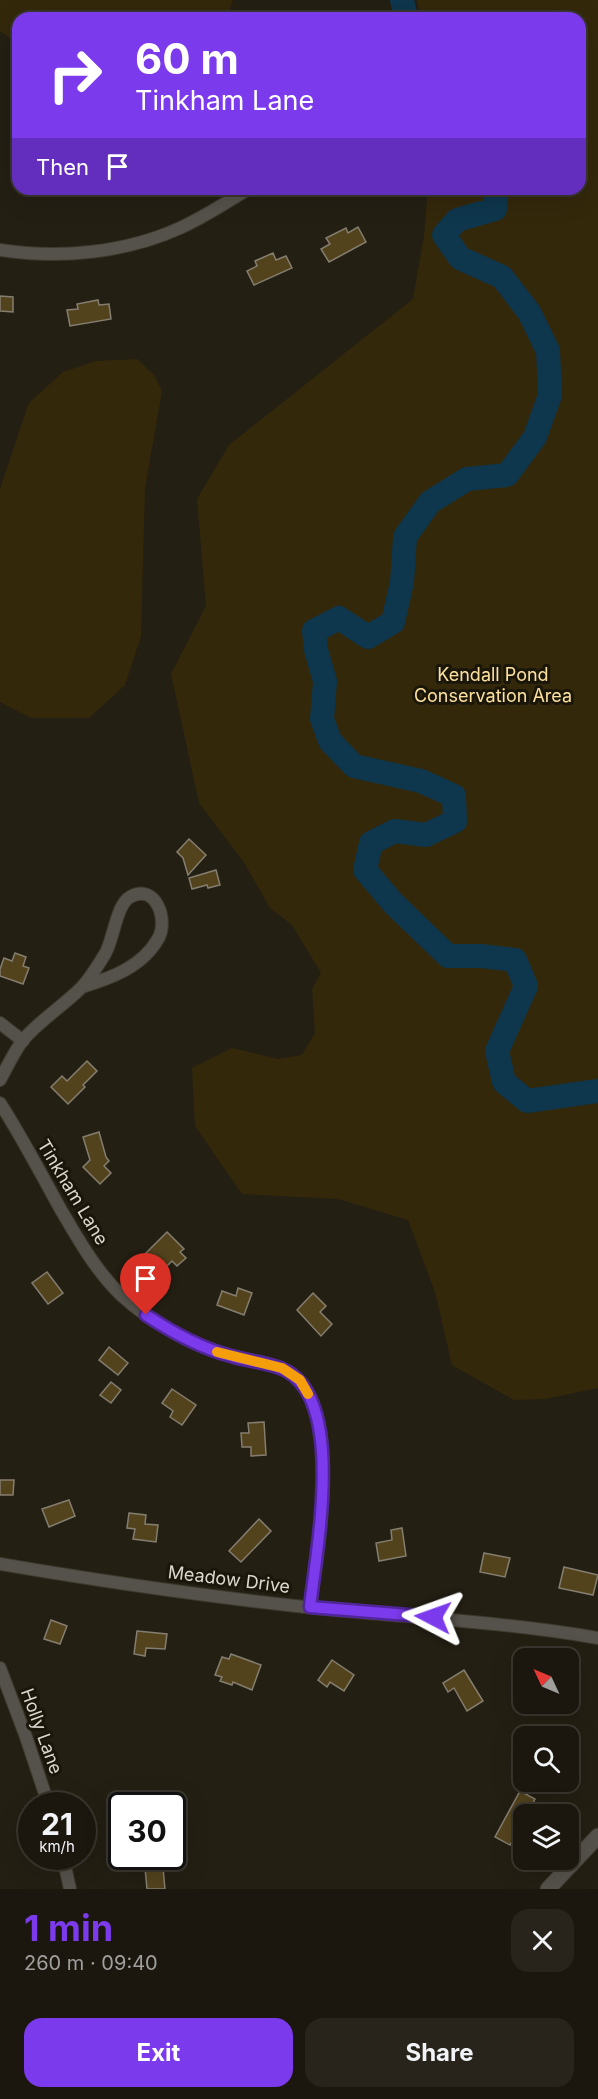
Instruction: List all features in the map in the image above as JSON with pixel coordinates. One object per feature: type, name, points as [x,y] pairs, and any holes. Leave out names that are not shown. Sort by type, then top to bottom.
[{"type":"street","points":[[0,250],[54,255],[119,247],[148,240],[179,228],[208,214],[238,195]]},
{"type":"street","points":[[0,1080],[23,1041],[82,987],[106,953],[123,903],[131,896],[149,895],[162,913],[159,938],[151,949],[122,973],[82,987]]},
{"type":"street","points":[[0,1023],[23,1041]]},
{"type":"street","name":"Tinkham Lane","points":[[0,1103],[82,1246],[110,1284],[146,1315],[172,1332],[201,1346],[231,1356],[282,1368],[300,1380],[318,1415],[323,1446],[323,1478],[310,1607]]},
{"type":"street","name":"Meadow Drive","points":[[0,1564],[122,1584],[310,1607],[444,1618],[598,1638]]},
{"type":"street","name":"Holly Lane","points":[[0,1668],[44,1792]]},
{"type":"street","points":[[548,1889],[598,1836]]},
{"type":"street","points":[[66,1870],[70,1889]]},
{"type":"green space","points":[[0,0],[233,0],[228,12],[12,12],[12,40],[0,31]]},
{"type":"green space","name":"Kendall Pond Conservation Area","points":[[417,0],[598,0],[598,1388],[545,1399],[514,1400],[452,1365],[435,1292],[408,1220],[338,1199],[242,1194],[195,1126],[192,1068],[232,1048],[278,1059],[302,1055],[315,1033],[312,989],[321,973],[292,925],[270,908],[243,861],[199,803],[171,674],[206,606],[197,499],[229,445],[413,299],[424,236],[427,195],[586,195],[586,12],[420,12]]},
{"type":"green space","points":[[137,359],[154,375],[162,391],[145,488],[141,636],[125,685],[89,718],[31,718],[0,702],[0,489],[29,403],[63,372],[96,361]]},
{"type":"building","points":[[358,227],[366,242],[329,262],[321,249],[330,244],[326,238],[346,228],[348,233]]},
{"type":"building","points":[[273,253],[276,260],[286,256],[292,268],[254,285],[247,271],[257,266],[255,261]]},
{"type":"building","points":[[0,296],[13,297],[13,312],[0,311]]},
{"type":"building","points":[[98,300],[99,305],[109,304],[111,319],[70,326],[67,310],[78,309],[77,304]]},
{"type":"building","points":[[189,839],[206,855],[188,875],[183,858],[177,852]]},
{"type":"building","points":[[216,870],[220,885],[208,888],[207,885],[192,889],[189,878]]},
{"type":"building","points":[[15,953],[26,957],[23,966],[29,968],[23,984],[0,976],[4,958],[12,961]]},
{"type":"building","points":[[87,1061],[97,1071],[68,1104],[51,1087],[62,1076],[67,1081]]},
{"type":"building","points":[[99,1132],[109,1161],[104,1166],[111,1173],[100,1184],[83,1167],[90,1160],[83,1137]]},
{"type":"building","points":[[167,1232],[184,1249],[180,1252],[186,1258],[177,1266],[172,1261],[162,1271],[145,1254]]},
{"type":"building","points":[[47,1272],[63,1293],[48,1304],[32,1283]]},
{"type":"building","points":[[238,1288],[252,1293],[244,1315],[217,1305],[222,1291],[236,1296]]},
{"type":"building","points":[[313,1293],[326,1306],[320,1312],[332,1324],[321,1336],[297,1310]]},
{"type":"building","points":[[109,1347],[128,1363],[118,1375],[99,1360]]},
{"type":"building","points":[[111,1382],[121,1390],[111,1403],[100,1395]]},
{"type":"building","points":[[172,1389],[196,1405],[182,1425],[170,1417],[173,1411],[162,1403]]},
{"type":"building","points":[[264,1422],[266,1455],[251,1456],[251,1447],[242,1447],[241,1433],[249,1433],[248,1423]]},
{"type":"building","points":[[0,1480],[14,1480],[13,1495],[0,1495]]},
{"type":"building","points":[[69,1500],[75,1516],[49,1527],[42,1509]]},
{"type":"building","points":[[129,1513],[146,1515],[145,1524],[158,1525],[156,1542],[133,1539],[135,1529],[127,1528]]},
{"type":"building","points":[[259,1519],[271,1531],[241,1562],[229,1551]]},
{"type":"building","points":[[402,1528],[406,1556],[379,1561],[376,1543],[392,1540],[391,1530]]},
{"type":"building","points":[[484,1553],[510,1558],[505,1577],[480,1572]]},
{"type":"building","points":[[564,1567],[598,1575],[593,1595],[559,1588]]},
{"type":"building","points":[[51,1620],[67,1626],[60,1644],[44,1639]]},
{"type":"building","points":[[137,1631],[167,1634],[165,1649],[146,1648],[145,1656],[134,1654]]},
{"type":"building","points":[[231,1654],[261,1665],[252,1690],[233,1682],[232,1685],[220,1681],[222,1677],[215,1675],[222,1657],[229,1659]]},
{"type":"building","points":[[332,1660],[354,1675],[344,1691],[330,1682],[327,1687],[318,1680]]},
{"type":"building","points":[[464,1670],[483,1701],[467,1711],[454,1688],[448,1692],[443,1683]]},
{"type":"building","points":[[519,1792],[535,1799],[532,1804],[513,1804],[513,1840],[510,1845],[495,1837]]},
{"type":"building","points":[[145,1870],[163,1870],[165,1889],[147,1889]]},
{"type":"waterway","points":[[402,0],[405,12]]},
{"type":"waterway","points":[[495,195],[495,209],[457,220],[444,235],[460,258],[502,277],[529,312],[548,351],[550,395],[535,437],[507,475],[467,479],[430,502],[405,537],[402,582],[393,622],[368,637],[339,618],[314,631],[316,650],[325,681],[322,719],[330,741],[354,766],[421,781],[454,796],[455,821],[426,835],[395,831],[371,843],[365,870],[393,903],[448,956],[481,956],[515,960],[526,986],[497,1051],[504,1082],[527,1101],[598,1091]]},
{"type":"slow traffic","points":[[217,1352],[282,1368],[300,1380],[308,1394]]},
{"type":"route","points":[[146,1315],[172,1332],[201,1346],[282,1368],[300,1380],[312,1401],[318,1415],[323,1446],[323,1478],[310,1607],[433,1617]]}]
